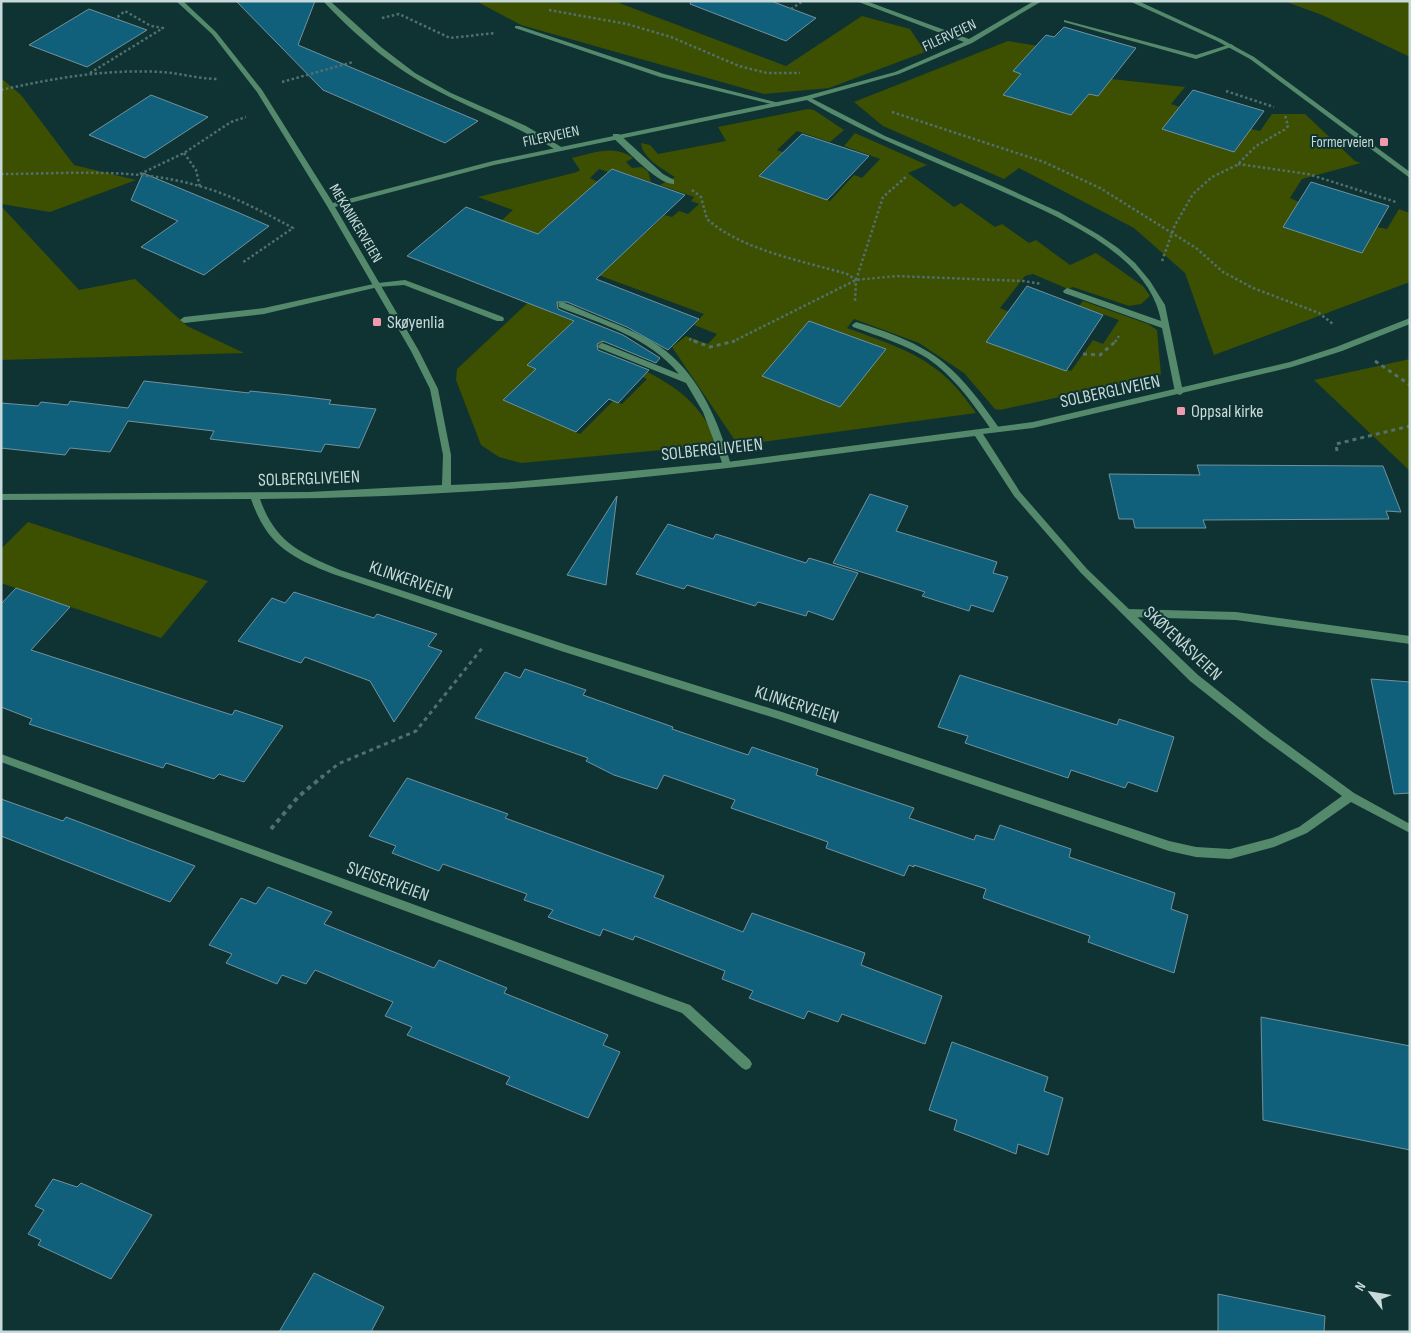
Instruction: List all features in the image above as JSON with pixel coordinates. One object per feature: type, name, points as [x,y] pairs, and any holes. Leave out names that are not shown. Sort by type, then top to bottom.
[{"type":"street","name":"MEKANIKERVEIEN","points":[[179,1],[214,33],[260,90],[378,285],[434,390],[447,455],[446,488]]},
{"type":"street","points":[[326,1],[412,74],[460,100],[532,131],[559,148]]},
{"type":"street","points":[[859,1],[970,42]]},
{"type":"street","name":"FILERVEIEN","points":[[331,206],[559,148],[807,98],[898,73],[970,42],[1038,1]]},
{"type":"street","points":[[1132,1],[1231,46],[1252,58],[1410,176]]},
{"type":"street","points":[[1066,21],[1196,57],[1231,46]]},
{"type":"street","name":"FILERVEIEN","points":[[520,28],[662,76],[779,104]]},
{"type":"street","points":[[807,98],[874,133],[1070,220],[1123,255],[1161,304],[1175,361],[1179,392]]},
{"type":"street","points":[[616,136],[660,176],[671,182]]},
{"type":"street","points":[[184,320],[264,311],[378,285],[410,283],[500,319]]},
{"type":"street","points":[[1067,291],[1166,326]]},
{"type":"street","points":[[562,305],[646,342],[673,363],[688,381],[715,426],[727,465]]},
{"type":"street","name":"SOLBERGLIVEIEN","points":[[1,497],[255,496],[446,488],[514,485],[727,465],[1033,425],[1292,364],[1410,321]]},
{"type":"street","points":[[856,325],[917,348],[940,364],[967,390],[996,430]]},
{"type":"street","points":[[602,346],[688,381]]},
{"type":"street","name":"SKØYENÅSVEIEN","points":[[978,433],[1017,494],[1084,571],[1194,678],[1265,734],[1350,796],[1410,829]]},
{"type":"street","name":"KLINKERVEIEN","points":[[255,496],[263,521],[290,549],[337,571],[564,648],[799,720],[920,764],[1169,846],[1196,852],[1230,854],[1239,852],[1274,842],[1303,830],[1350,796]]},
{"type":"street","points":[[1128,613],[1236,616],[1410,640]]},
{"type":"street","name":"SVEISERVEIEN","points":[[1,758],[686,1009],[746,1064]]},
{"type":"path","points":[[792,9],[803,1]]},
{"type":"path","points":[[546,9],[627,24],[672,37],[739,66],[767,73],[796,72],[821,78],[845,88]]},
{"type":"path","points":[[90,73],[163,28],[151,26],[125,11],[115,19]]},
{"type":"path","points":[[351,24],[399,14],[450,38],[468,38],[520,28]]},
{"type":"path","points":[[292,79],[385,53]]},
{"type":"path","points":[[1,90],[90,73],[143,70],[213,81],[245,73]]},
{"type":"path","points":[[1226,91],[1278,109]]},
{"type":"path","points":[[140,175],[184,153],[231,122],[271,110]]},
{"type":"path","points":[[888,110],[1044,162],[1100,188],[1196,248],[1223,272],[1253,288],[1319,313],[1396,378],[1410,385]]},
{"type":"path","points":[[1151,289],[1178,215],[1192,192],[1213,176],[1238,164],[1256,146],[1283,133],[1288,126],[1288,118],[1283,112]]},
{"type":"path","points":[[184,153],[196,170],[200,186]]},
{"type":"path","points":[[856,325],[856,280],[883,197],[905,178],[930,165],[935,159]]},
{"type":"path","points":[[1238,164],[1308,174],[1396,202]]},
{"type":"path","points":[[1,174],[140,175],[186,182],[249,206],[293,228],[242,263]]},
{"type":"path","points":[[671,182],[697,192],[701,197],[707,218],[712,225],[741,241],[847,274],[856,280]]},
{"type":"path","points":[[659,351],[685,338],[710,347],[728,344],[856,280],[896,276],[1023,280],[1067,291]]},
{"type":"path","points":[[1083,354],[1093,357],[1104,355],[1113,345],[1133,314]]},
{"type":"path","points":[[1337,451],[1336,444],[1410,426]]},
{"type":"path","points":[[252,850],[298,797],[338,764],[416,731],[487,643]]},
{"type":"green space","points":[[476,1],[614,1],[786,66],[862,16],[910,29],[925,52],[829,88],[764,94],[521,25]]},
{"type":"green space","points":[[1284,1],[1410,1],[1410,57],[1322,15]]},
{"type":"green space","points":[[1008,41],[1038,46],[1014,71],[1021,74],[1003,95],[1071,115],[1089,94],[1098,96],[1111,79],[1185,87],[1171,104],[1180,107],[1162,129],[1234,151],[1251,129],[1260,131],[1272,114],[1305,114],[1355,161],[1361,163],[1302,179],[1290,198],[1299,202],[1283,227],[1362,253],[1377,227],[1387,229],[1399,209],[1410,213],[1410,282],[1214,355],[1185,273],[1134,228],[1019,168],[1004,179],[883,126],[854,102]]},
{"type":"green space","points":[[1,78],[21,95],[74,165],[136,180],[50,212],[1,204]]},
{"type":"green space","points":[[808,109],[814,110],[844,130],[830,142],[797,131],[777,150],[785,153],[761,177],[830,201],[854,175],[862,178],[880,159],[844,146],[855,133],[927,165],[908,173],[954,207],[961,203],[995,227],[1002,224],[1029,243],[1036,240],[1070,265],[1096,253],[1143,286],[1150,296],[1141,304],[1129,306],[1073,287],[1068,289],[1033,274],[1025,276],[1000,308],[1009,312],[988,341],[1071,371],[1093,340],[1103,344],[1119,320],[1079,306],[1083,301],[1148,324],[1157,330],[1161,375],[1000,410],[995,409],[964,373],[919,343],[854,319],[847,328],[920,358],[949,380],[976,413],[747,444],[734,439],[672,347],[686,336],[708,344],[717,334],[694,325],[704,314],[593,273],[552,313],[610,336],[591,355],[528,365],[538,370],[505,401],[580,434],[613,401],[622,404],[647,379],[604,360],[609,356],[653,375],[679,392],[701,414],[713,434],[716,445],[521,463],[499,457],[481,445],[456,380],[457,369],[582,252],[501,221],[513,210],[478,197],[577,172],[580,170],[572,158],[596,152],[619,151],[633,158],[626,162],[632,168],[642,167],[648,171],[651,182],[613,169],[608,172],[599,169],[590,178],[598,182],[621,234],[638,240],[665,215],[672,217],[679,211],[688,214],[699,204],[691,201],[694,197],[660,185],[675,177],[649,159],[641,143],[650,145],[658,154],[726,141],[718,127]]},
{"type":"green space","points":[[1,206],[79,290],[135,279],[187,326],[244,353],[1,360]]},
{"type":"green space","points":[[1410,359],[1410,471],[1314,380]]},
{"type":"green space","points":[[28,522],[208,581],[161,638],[1,583],[1,549]]},
{"type":"building","points":[[236,1],[315,1],[298,45],[478,121],[445,143],[323,90]]},
{"type":"building","points":[[691,1],[771,1],[816,18],[786,41],[690,4]]},
{"type":"building","points":[[89,9],[147,30],[87,67],[29,45]]},
{"type":"building","points":[[1064,27],[1136,48],[1098,96],[1089,94],[1071,115],[1003,95],[1021,74],[1013,71],[1046,35],[1054,37]]},
{"type":"building","points":[[1193,90],[1264,111],[1234,152],[1162,129]]},
{"type":"building","points":[[151,95],[208,117],[145,158],[89,135]]},
{"type":"building","points":[[802,134],[869,156],[827,200],[759,176]]},
{"type":"building","points":[[612,169],[685,195],[596,279],[699,319],[668,350],[627,327],[567,302],[557,302],[558,309],[623,335],[660,358],[656,363],[603,341],[597,344],[598,350],[649,370],[618,403],[609,399],[576,432],[503,400],[536,369],[527,365],[574,321],[407,256],[466,207],[538,234]]},
{"type":"building","points":[[143,173],[269,226],[204,275],[141,247],[178,221],[131,200]]},
{"type":"building","points":[[1311,182],[1389,206],[1362,253],[1283,227]]},
{"type":"building","points":[[1027,286],[1103,315],[1066,371],[986,342]]},
{"type":"building","points":[[809,321],[886,349],[840,407],[762,376]]},
{"type":"building","points":[[144,381],[331,400],[329,404],[376,409],[359,448],[325,444],[321,452],[210,439],[214,431],[128,421],[110,452],[70,448],[65,455],[1,448],[1,403],[38,406],[41,402],[68,405],[70,401],[128,408]]},
{"type":"building","points":[[1197,465],[1383,466],[1401,512],[1386,511],[1389,519],[1203,520],[1206,528],[1135,528],[1133,519],[1119,519],[1109,474],[1200,475]]},
{"type":"building","points":[[870,494],[908,506],[896,531],[997,562],[993,573],[1008,577],[993,612],[971,605],[969,611],[922,596],[925,592],[833,563]]},
{"type":"building","points":[[617,496],[606,585],[567,575]]},
{"type":"building","points":[[668,524],[713,539],[716,534],[806,563],[809,558],[858,573],[833,620],[808,611],[806,616],[758,602],[755,606],[687,585],[684,589],[636,574]]},
{"type":"building","points":[[16,588],[70,607],[31,650],[232,715],[235,710],[283,726],[244,782],[219,774],[214,779],[166,763],[163,768],[29,724],[32,719],[1,707],[1,604]]},
{"type":"building","points":[[294,592],[374,618],[377,614],[437,634],[428,646],[442,651],[394,722],[370,681],[305,657],[301,663],[238,641],[272,598],[285,603]]},
{"type":"building","points":[[525,669],[586,690],[583,695],[673,727],[672,729],[748,755],[752,747],[818,769],[816,775],[914,808],[909,818],[974,840],[976,835],[994,840],[1000,825],[1071,849],[1069,857],[1175,893],[1171,909],[1188,915],[1174,973],[1088,942],[1090,936],[983,898],[986,889],[914,865],[914,867],[909,865],[904,876],[826,848],[828,842],[731,808],[735,800],[664,775],[657,789],[614,775],[586,761],[588,758],[475,718],[505,672],[520,678]]},
{"type":"building","points":[[960,675],[1117,725],[1119,719],[1174,737],[1157,792],[1128,782],[1125,788],[1071,770],[1068,778],[965,743],[968,736],[938,727]]},
{"type":"building","points":[[1371,679],[1410,682],[1410,793],[1394,794]]},
{"type":"building","points":[[407,778],[508,814],[505,818],[664,876],[654,897],[743,932],[752,913],[865,953],[861,965],[942,996],[925,1044],[842,1014],[838,1022],[808,1011],[804,1019],[749,998],[753,991],[722,979],[725,971],[635,936],[633,940],[603,929],[600,936],[548,917],[553,910],[524,900],[527,894],[443,864],[439,871],[392,853],[396,846],[369,836]]},
{"type":"building","points":[[1,799],[63,821],[66,817],[195,866],[170,902],[1,836]]},
{"type":"building","points":[[268,887],[332,912],[324,924],[434,968],[439,960],[507,988],[504,993],[608,1035],[603,1045],[620,1052],[588,1118],[506,1084],[510,1077],[407,1035],[412,1027],[385,1016],[393,1002],[315,970],[306,984],[282,975],[277,984],[226,963],[232,954],[209,945],[241,898],[256,904]]},
{"type":"building","points":[[1261,1017],[1410,1046],[1410,1150],[1263,1120]]},
{"type":"building","points":[[952,1042],[1048,1077],[1044,1091],[1063,1098],[1048,1155],[1018,1144],[1016,1154],[954,1130],[957,1120],[929,1110]]},
{"type":"building","points":[[53,1179],[77,1187],[81,1183],[152,1215],[111,1279],[38,1245],[41,1240],[28,1234],[44,1210],[35,1206]]},
{"type":"building","points":[[314,1273],[384,1307],[371,1332],[279,1332]]},
{"type":"building","points":[[1218,1294],[1325,1316],[1324,1332],[1218,1332]]},
{"type":"place","name":"Formerveien","points":[[1384,142]]},
{"type":"place","name":"Skøyenlia","points":[[377,322]]},
{"type":"place","name":"Oppsal kirke","points":[[1181,411]]}]
